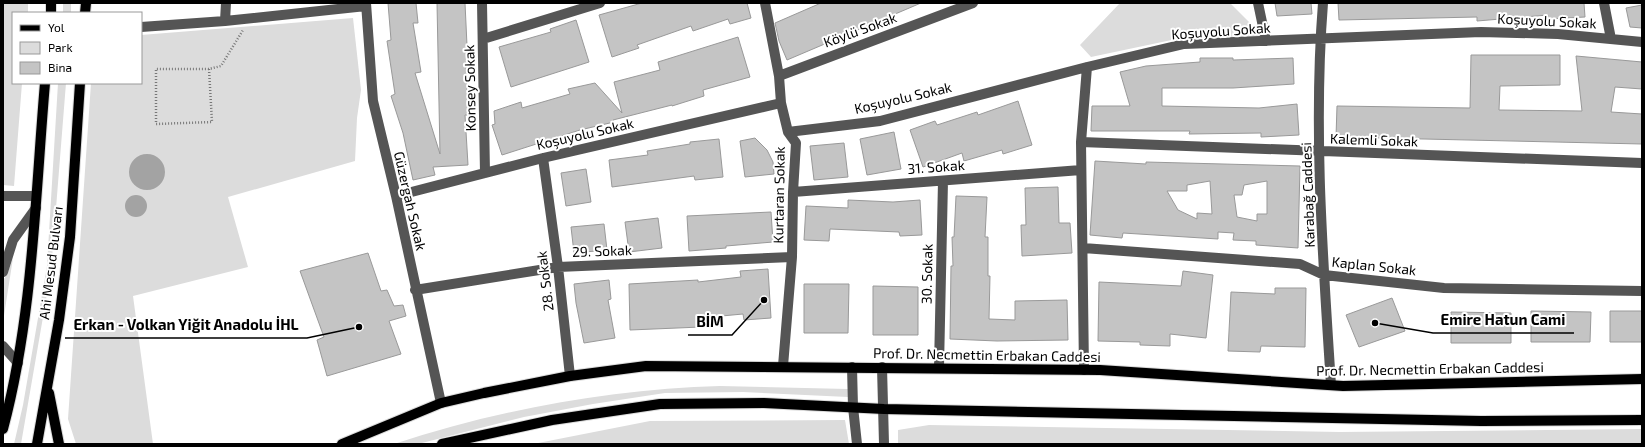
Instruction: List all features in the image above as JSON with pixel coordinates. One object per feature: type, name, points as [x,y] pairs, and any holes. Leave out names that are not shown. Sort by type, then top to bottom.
[{"type":"main road","name":"Ahi Mesud Bulvarı","points":[[3,429],[18,363],[31,273],[45,84]]},
{"type":"main road","name":"Ahi Mesud Bulvarı","points":[[37,444],[60,312],[70,237],[80,84]]},
{"type":"main road","name":"Prof. Dr. Necmettin Erbakan Caddesi","points":[[342,444],[441,403],[570,376],[646,366],[939,367],[1084,370],[1331,385],[1642,379]]},
{"type":"main road","points":[[48,384],[59,444]]},
{"type":"main road","points":[[442,444],[552,420],[660,404],[764,403],[884,409],[1481,421],[1642,420]]},
{"type":"street","points":[[225,21],[226,3]]},
{"type":"street","name":"Konsey Sokak","points":[[482,3],[485,173]]},
{"type":"street","points":[[483,39],[600,3]]},
{"type":"street","name":"Kurtaran Sokak","points":[[766,3],[779,76],[781,104],[788,132],[796,143],[793,192],[792,257],[783,366]]},
{"type":"street","name":"Köylü Sokak","points":[[779,76],[973,3]]},
{"type":"street","points":[[1258,3],[1266,41]]},
{"type":"street","name":"Karabağ Caddesi","points":[[1323,3],[1320,39],[1320,152],[1324,275],[1331,385]]},
{"type":"street","points":[[1604,3],[1611,39]]},
{"type":"street","points":[[142,27],[250,19],[366,4]]},
{"type":"street","name":"Güzergah Sokak","points":[[366,4],[372,102],[396,196],[415,290],[441,403]]},
{"type":"street","name":"Koşuyolu Sokak","points":[[788,132],[880,120],[1087,67],[1184,44],[1481,32],[1558,34],[1642,42]]},
{"type":"street","points":[[1084,370],[1081,142],[1087,67]]},
{"type":"street","name":"Koşuyolu Sokak","points":[[396,196],[543,158],[781,104]]},
{"type":"street","name":"Kalemli Sokak","points":[[1081,142],[1642,163]]},
{"type":"street","name":"28. Sokak","points":[[543,158],[558,267],[570,376]]},
{"type":"street","name":"31. Sokak","points":[[793,192],[1081,170]]},
{"type":"street","name":"30. Sokak","points":[[939,367],[943,181]]},
{"type":"street","points":[[3,196],[36,196]]},
{"type":"street","points":[[3,272],[13,240],[36,208]]},
{"type":"street","name":"Kaplan Sokak","points":[[1082,248],[1300,264],[1324,275],[1444,288],[1642,292]]},
{"type":"street","name":"29. Sokak","points":[[415,290],[558,267],[792,257]]},
{"type":"street","points":[[3,346],[18,363]]},
{"type":"street","points":[[852,367],[853,407],[857,444]]},
{"type":"street","points":[[882,367],[884,444]]},
{"type":"path","points":[[209,69],[212,122],[156,124],[156,69],[209,69],[221,66],[233,49],[250,19]]},
{"type":"green space","points":[[3,3],[28,3],[28,12],[12,12],[12,84],[22,84],[14,186],[3,185]]},
{"type":"green space","points":[[63,3],[71,3],[71,12],[63,12]]},
{"type":"green space","points":[[1120,3],[1230,3],[1263,36],[1181,38],[1091,57],[1080,45]]},
{"type":"green space","points":[[353,18],[361,90],[357,118],[355,161],[228,197],[248,267],[133,296],[153,444],[76,444],[68,419],[91,84],[142,84],[142,35]]},
{"type":"green space","points":[[58,84],[66,84],[51,271],[21,444],[14,444],[23,405],[47,266]]},
{"type":"green space","points":[[13,258],[3,322],[3,280],[7,275]]},
{"type":"green space","points":[[720,386],[848,389],[848,397],[743,392],[665,393],[593,404],[524,417],[418,444],[394,444],[473,421],[555,403],[638,392]]},
{"type":"green space","points":[[845,420],[849,444],[533,444],[650,421]]},
{"type":"green space","points":[[929,425],[1340,432],[1642,429],[1642,444],[898,444],[898,430]]},
{"type":"shaded area","points":[[151,154],[160,159],[164,165],[164,179],[160,185],[151,190],[143,190],[134,185],[130,179],[129,168],[134,159],[140,155]]},
{"type":"shaded area","points":[[136,195],[144,198],[147,206],[144,214],[136,217],[128,214],[125,206],[128,198]]},
{"type":"building","points":[[388,3],[416,3],[418,23],[413,23],[421,72],[415,73],[440,154],[437,3],[465,3],[468,67],[466,67],[468,115],[465,115],[468,165],[433,167],[435,175],[413,180],[403,133],[391,96],[395,94],[387,41],[391,40]]},
{"type":"building","points":[[642,3],[747,3],[751,18],[730,24],[728,19],[693,31],[691,26],[637,45],[639,48],[612,57],[599,15]]},
{"type":"building","points":[[821,3],[921,3],[787,60],[779,41],[775,23]]},
{"type":"building","points":[[1275,3],[1311,3],[1312,14],[1277,16]]},
{"type":"building","points":[[1338,3],[1584,3],[1585,17],[1548,19],[1548,15],[1477,21],[1477,17],[1339,20]]},
{"type":"building","points":[[1642,5],[1642,28],[1630,27],[1626,8]]},
{"type":"building","points":[[576,20],[589,62],[511,87],[499,47],[551,32],[550,29]]},
{"type":"building","points":[[738,37],[750,77],[703,90],[704,96],[672,106],[613,120],[614,122],[580,130],[502,155],[492,125],[495,124],[494,111],[521,102],[522,108],[570,94],[568,89],[595,83],[622,113],[614,82],[660,70],[658,62]]},
{"type":"building","points":[[1471,55],[1560,55],[1560,85],[1500,86],[1499,110],[1582,111],[1576,56],[1642,62],[1642,89],[1615,87],[1611,112],[1642,114],[1642,144],[1336,137],[1337,106],[1470,108]]},
{"type":"building","points":[[1200,58],[1233,58],[1233,60],[1293,58],[1294,84],[1233,88],[1162,88],[1162,106],[1259,108],[1297,104],[1299,135],[1261,137],[1261,133],[1189,134],[1190,131],[1091,131],[1092,106],[1130,106],[1120,72],[1146,66],[1200,62]]},
{"type":"building","points":[[1018,101],[1032,145],[1003,154],[1002,150],[964,161],[962,153],[923,167],[910,130],[935,121],[937,125],[977,112],[978,115]]},
{"type":"building","points":[[894,132],[901,169],[867,175],[860,139]]},
{"type":"building","points":[[755,138],[767,150],[773,162],[774,174],[745,177],[740,141]]},
{"type":"building","points":[[719,139],[723,177],[695,180],[694,176],[612,187],[609,160],[648,155],[647,151],[690,144],[690,142]]},
{"type":"building","points":[[844,143],[848,177],[814,180],[810,146]]},
{"type":"building","points":[[1095,161],[1146,164],[1146,162],[1300,166],[1298,248],[1256,245],[1256,241],[1233,240],[1234,233],[1218,232],[1218,239],[1123,233],[1122,238],[1090,235]],"holes":[[[1210,181],[1212,214],[1197,213],[1197,219],[1178,210],[1167,191],[1187,191],[1187,185]],[[1267,181],[1267,214],[1257,214],[1257,221],[1237,217],[1234,195],[1242,195],[1244,185]]]},
{"type":"building","points":[[586,169],[591,202],[566,206],[561,173]]},
{"type":"building","points":[[1058,187],[1059,223],[1070,223],[1072,253],[1022,256],[1021,225],[1026,225],[1025,188]]},
{"type":"building","points":[[956,196],[987,197],[985,237],[988,237],[988,276],[990,276],[989,319],[1015,320],[1015,301],[1067,300],[1068,340],[997,341],[950,339],[951,266],[953,266],[952,237],[954,237]]},
{"type":"building","points":[[848,200],[893,202],[920,200],[922,235],[900,236],[899,232],[830,229],[829,241],[804,240],[806,206],[848,208]]},
{"type":"building","points":[[771,212],[773,242],[689,251],[687,216]]},
{"type":"building","points":[[658,218],[662,248],[629,252],[625,222]]},
{"type":"building","points":[[604,224],[607,250],[574,253],[571,227]]},
{"type":"building","points":[[368,253],[381,291],[387,290],[394,306],[403,305],[406,316],[389,321],[401,354],[327,376],[317,340],[324,337],[300,271]]},
{"type":"building","points":[[768,269],[771,318],[744,320],[743,314],[700,318],[701,327],[630,330],[629,284],[698,280],[698,282],[741,277],[740,271]]},
{"type":"building","points":[[1183,271],[1213,275],[1206,338],[1170,334],[1170,346],[1140,345],[1140,342],[1098,341],[1099,282],[1181,286]]},
{"type":"building","points":[[609,280],[611,299],[608,300],[615,338],[584,343],[576,303],[574,284]]},
{"type":"building","points":[[804,284],[849,284],[848,333],[804,333]]},
{"type":"building","points":[[873,286],[918,287],[918,335],[873,335]]},
{"type":"building","points":[[1275,288],[1306,288],[1305,347],[1261,346],[1260,352],[1228,351],[1231,292],[1275,294]]},
{"type":"building","points":[[1392,298],[1405,331],[1359,347],[1346,315]]},
{"type":"building","points":[[1531,311],[1591,312],[1590,342],[1531,342]]},
{"type":"building","points":[[1610,311],[1642,311],[1642,342],[1610,342]]},
{"type":"building","points":[[1451,312],[1511,313],[1511,343],[1451,343]]},
{"type":"place","name":"BİM","points":[[764,300]]},
{"type":"place","name":"Emire Hatun Cami","points":[[1375,323]]},
{"type":"place","name":"Erkan - Volkan Yiğit Anadolu İHL","points":[[359,327]]}]
